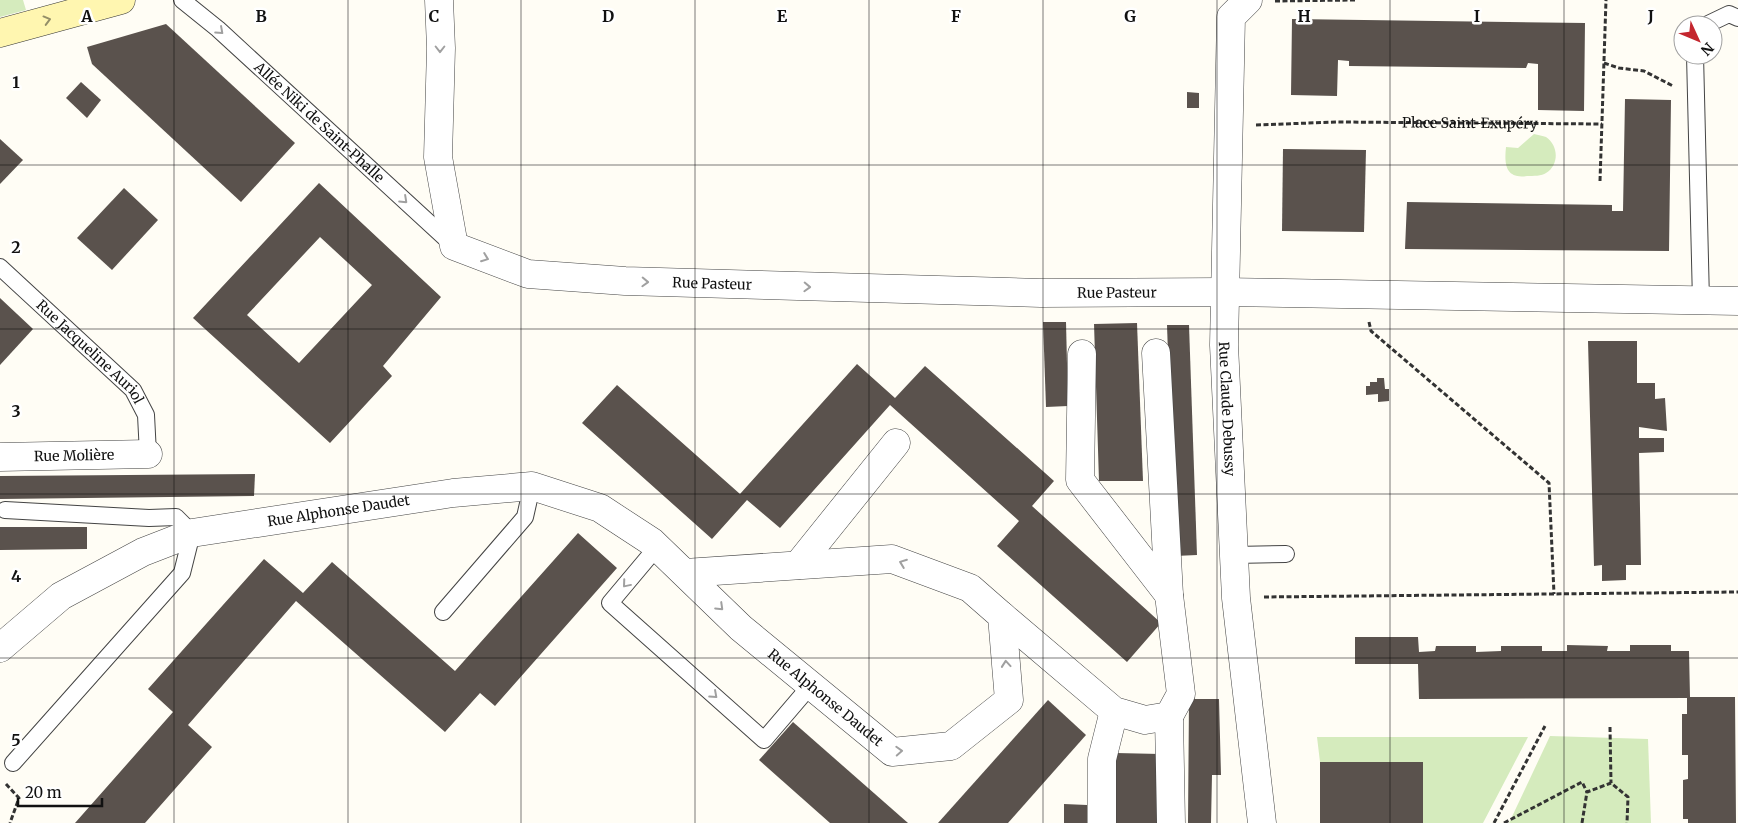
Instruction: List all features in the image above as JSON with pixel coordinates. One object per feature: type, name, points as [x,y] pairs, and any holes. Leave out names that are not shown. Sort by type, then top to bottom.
[{"type":"main road","points":[[0,33],[121,0]]},
{"type":"street","points":[[439,0],[441,48],[438,157],[454,246]]},
{"type":"street","name":"Rue Claude Debussy","points":[[1248,0],[1231,17],[1223,292],[1236,598],[1262,823]]},
{"type":"street","name":"Rue Pasteur","points":[[454,246],[528,274],[625,281],[1041,293],[1223,292],[1738,302]]},
{"type":"street","points":[[1156,353],[1168,595],[1180,694],[1169,716],[1171,823]]},
{"type":"street","points":[[1082,354],[1080,480],[1168,595]]},
{"type":"street","points":[[798,565],[896,443]]},
{"type":"street","name":"Rue Molière","points":[[0,457],[148,454]]},
{"type":"street","name":"Rue Alphonse Daudet","points":[[0,648],[61,596],[143,552],[192,533],[453,493],[532,486],[600,508],[657,547],[741,628],[892,752],[951,746],[1009,700],[1002,616]]},
{"type":"street","points":[[685,573],[892,559],[970,588],[1114,710],[1145,720],[1169,716]]},
{"type":"street","points":[[1102,823],[1102,760],[1114,710]]},
{"type":"lane","name":"Allée Niki de Saint-Phalle","points":[[182,0],[218,29],[454,246]]},
{"type":"lane","points":[[1723,17],[1729,14],[1738,18]]},
{"type":"lane","points":[[1695,65],[1701,301]]},
{"type":"lane","name":"Rue Jacqueline Auriol","points":[[0,267],[133,390],[146,415],[148,454]]},
{"type":"lane","points":[[443,612],[525,517],[532,486]]},
{"type":"lane","points":[[4,510],[149,518],[176,517],[192,533],[182,572],[13,763]]},
{"type":"lane","points":[[657,547],[610,603],[764,740],[811,685]]},
{"type":"lane","points":[[1234,555],[1286,554]]},
{"type":"path","points":[[1271,0],[1355,0]]},
{"type":"path","points":[[1600,181],[1606,0]]},
{"type":"path","points":[[1604,63],[1619,68],[1644,71],[1671,86],[1696,90]]},
{"type":"path","name":"Place Saint-Exupéry","points":[[1228,125],[1337,122],[1602,124]]},
{"type":"path","points":[[1364,294],[1371,331],[1549,483],[1554,594]]},
{"type":"path","points":[[1236,598],[1738,592]]},
{"type":"path","points":[[1494,823],[1545,726]]},
{"type":"path","points":[[1610,727],[1611,783]]},
{"type":"path","points":[[0,778],[19,798],[10,823]]},
{"type":"path","points":[[1504,823],[1582,782],[1587,792],[1582,823]]},
{"type":"path","points":[[1587,792],[1611,783]]},
{"type":"path","points":[[1611,783],[1628,796],[1627,823]]},
{"type":"green space","points":[[0,0],[23,0],[26,10],[0,17]]},
{"type":"green space","points":[[1534,134],[1546,137],[1553,145],[1556,155],[1553,165],[1550,170],[1542,175],[1520,176],[1511,173],[1505,160],[1506,147],[1518,148]]},
{"type":"green space","points":[[1550,736],[1648,739],[1651,823],[1509,823]]},
{"type":"green space","points":[[1317,737],[1528,737],[1483,823],[1423,823],[1423,762],[1320,762]]},
{"type":"building","points":[[1292,19],[1585,23],[1584,111],[1538,110],[1538,64],[1528,63],[1526,68],[1349,66],[1349,61],[1338,60],[1337,96],[1291,95]]},
{"type":"building","points":[[166,24],[295,143],[241,202],[92,64],[87,47]]},
{"type":"building","points":[[81,82],[101,100],[87,118],[66,98]]},
{"type":"building","points":[[1187,92],[1199,93],[1199,108],[1187,108]]},
{"type":"building","points":[[1625,99],[1671,100],[1669,251],[1405,249],[1407,202],[1612,205],[1612,211],[1623,211]]},
{"type":"building","points":[[0,139],[23,160],[0,184]]},
{"type":"building","points":[[1283,149],[1366,150],[1364,232],[1282,231]]},
{"type":"building","points":[[319,183],[441,297],[383,366],[392,376],[330,443],[193,318]],"holes":[[[320,237],[372,285],[299,363],[247,315]]]},
{"type":"building","points":[[124,188],[158,220],[112,270],[77,238]]},
{"type":"building","points":[[0,298],[33,329],[0,365]]},
{"type":"building","points":[[1043,322],[1066,322],[1068,406],[1046,407]]},
{"type":"building","points":[[1137,323],[1143,481],[1099,481],[1094,324]]},
{"type":"building","points":[[1167,325],[1189,325],[1197,555],[1175,556]]},
{"type":"building","points":[[1588,341],[1637,341],[1637,383],[1655,383],[1655,399],[1665,398],[1667,431],[1639,427],[1639,438],[1664,438],[1664,452],[1639,453],[1641,565],[1626,565],[1626,580],[1602,581],[1602,565],[1594,566]]},
{"type":"building","points":[[857,364],[895,398],[925,366],[1054,481],[1032,506],[1161,623],[1127,662],[997,546],[1019,521],[890,405],[780,528],[747,500],[712,539],[582,423],[617,385],[740,494]]},
{"type":"building","points":[[1377,378],[1384,378],[1385,389],[1389,389],[1389,401],[1378,402],[1378,394],[1366,395],[1366,386],[1370,386],[1370,382],[1377,382]]},
{"type":"building","points":[[255,474],[254,496],[0,499],[0,476]]},
{"type":"building","points":[[0,527],[87,527],[87,549],[0,550]]},
{"type":"building","points":[[578,533],[617,568],[495,706],[480,693],[445,732],[296,601],[188,725],[212,747],[145,823],[75,823],[173,712],[148,689],[264,559],[303,593],[332,562],[455,671]]},
{"type":"building","points":[[1355,637],[1418,637],[1419,652],[1435,651],[1436,646],[1476,646],[1476,652],[1501,651],[1501,646],[1542,646],[1542,651],[1567,651],[1567,645],[1608,646],[1607,651],[1630,651],[1630,645],[1671,645],[1671,651],[1689,651],[1690,697],[1735,697],[1736,823],[1688,823],[1688,819],[1683,819],[1683,780],[1688,779],[1688,755],[1682,755],[1682,714],[1687,714],[1687,698],[1419,699],[1418,664],[1355,664]]},
{"type":"building","points":[[1189,699],[1219,699],[1221,775],[1212,775],[1211,823],[1188,823]]},
{"type":"building","points":[[1048,700],[1086,735],[1008,823],[938,823]]},
{"type":"building","points":[[793,722],[908,823],[830,823],[759,760]]},
{"type":"building","points":[[1116,753],[1160,754],[1160,823],[1115,823]]},
{"type":"building","points":[[1320,762],[1423,762],[1423,823],[1320,823]]},
{"type":"building","points":[[1064,804],[1087,805],[1087,823],[1064,823]]}]
